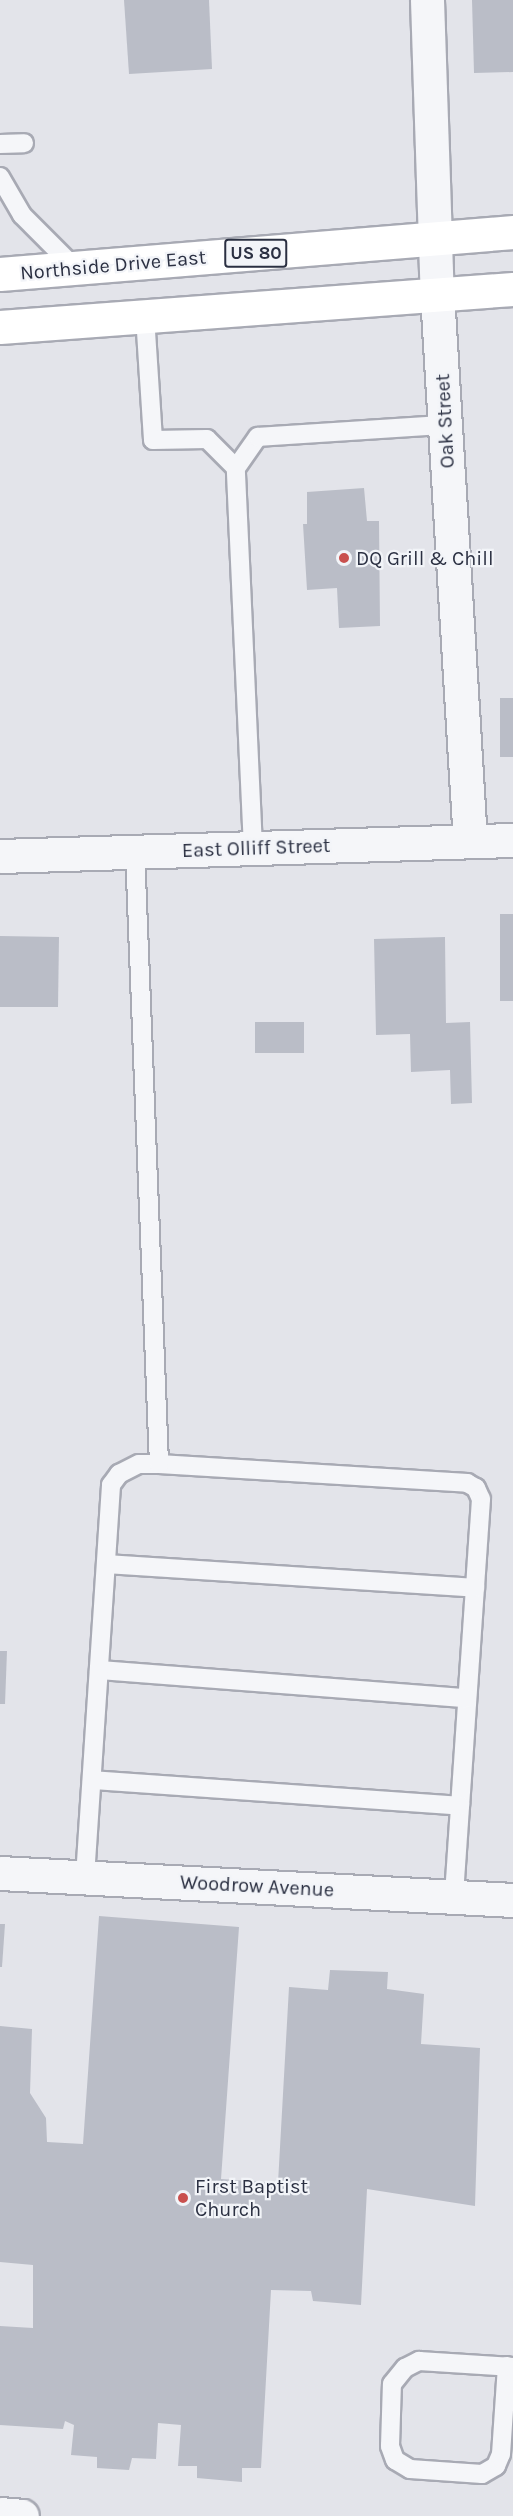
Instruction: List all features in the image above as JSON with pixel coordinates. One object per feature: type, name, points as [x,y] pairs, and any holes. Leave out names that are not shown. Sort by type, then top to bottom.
[{"type":"main road","name":"Northside Drive East","points":[[0,274],[513,232]]},
{"type":"main road","points":[[0,327],[513,289]]},
{"type":"street","name":"Oak Street","points":[[427,0],[437,294],[470,841]]},
{"type":"street","name":"East Olliff Street","points":[[0,856],[513,840]]},
{"type":"street","name":"Woodrow Avenue","points":[[0,1873],[513,1900]]},
{"type":"street","points":[[0,2514],[22,2516]]},
{"type":"lane","points":[[0,144],[24,143]]},
{"type":"lane","points":[[0,177],[22,215],[75,268]]},
{"type":"lane","points":[[145,316],[153,440],[207,439],[236,468]]},
{"type":"lane","points":[[253,848],[236,468],[258,436],[445,425]]},
{"type":"lane","points":[[135,852],[159,1464]]},
{"type":"lane","points":[[85,1877],[111,1485],[119,1474],[139,1464],[159,1464],[467,1483],[476,1488],[481,1499],[453,1897]]},
{"type":"lane","points":[[107,1564],[475,1588]]},
{"type":"lane","points":[[99,1670],[467,1698]]},
{"type":"lane","points":[[92,1780],[460,1806]]},
{"type":"lane","points":[[419,2361],[510,2367],[501,2454],[496,2466],[482,2474],[410,2469],[395,2460],[390,2446],[392,2384],[405,2368],[419,2361]]},
{"type":"building","points":[[124,0],[209,0],[212,69],[129,74]]},
{"type":"building","points":[[472,0],[513,0],[513,72],[474,73]]},
{"type":"building","name":"DQ Grill & Chill","points":[[364,488],[367,521],[379,521],[380,626],[339,628],[337,588],[307,590],[303,524],[307,524],[307,492]]},
{"type":"building","points":[[500,698],[513,698],[513,757],[500,757]]},
{"type":"building","points":[[500,914],[513,914],[513,1001],[500,1001]]},
{"type":"building","points":[[0,936],[59,937],[58,1007],[0,1007]]},
{"type":"building","points":[[445,937],[446,1023],[470,1022],[472,1103],[451,1104],[450,1070],[411,1072],[410,1034],[376,1035],[374,939]]},
{"type":"building","points":[[255,1022],[304,1022],[304,1053],[255,1053]]},
{"type":"building","points":[[0,1651],[7,1651],[5,1704],[0,1704]]},
{"type":"building","name":"First Baptist Church","points":[[99,1916],[239,1927],[221,2179],[278,2183],[289,1987],[328,1990],[330,1970],[388,1972],[387,1989],[424,1994],[421,2044],[480,2048],[475,2206],[367,2189],[361,2305],[313,2301],[311,2291],[271,2290],[261,2468],[242,2468],[242,2482],[197,2478],[197,2466],[178,2466],[181,2425],[158,2423],[156,2459],[132,2458],[129,2470],[97,2468],[97,2457],[71,2455],[74,2425],[65,2421],[63,2429],[0,2425],[0,2326],[33,2328],[33,2265],[0,2262],[0,2026],[32,2029],[30,2093],[46,2118],[47,2142],[83,2144]]},
{"type":"building","points":[[0,1924],[5,1924],[2,1967],[0,1967]]},
{"type":"place","name":"DQ Grill & Chill","points":[[344,558]]},
{"type":"place","name":"First Baptist Church","points":[[183,2198]]}]
